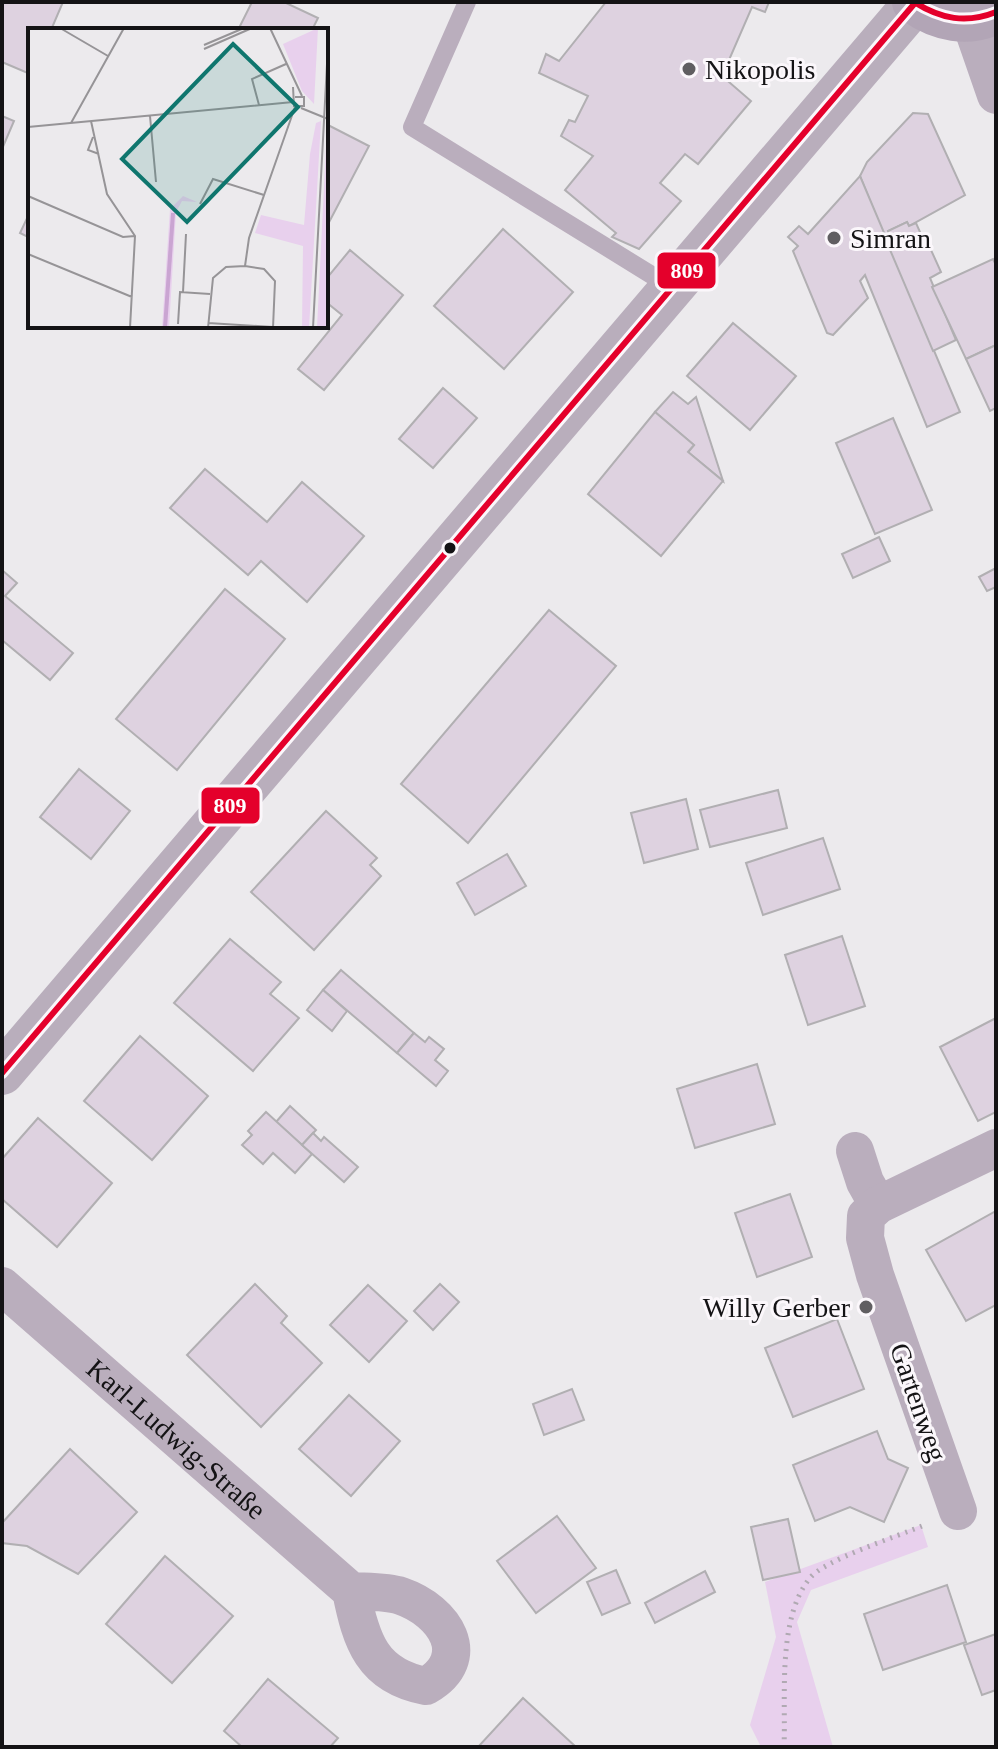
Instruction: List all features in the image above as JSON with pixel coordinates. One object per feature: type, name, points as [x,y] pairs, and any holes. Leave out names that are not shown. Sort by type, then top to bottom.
[{"type":"main road","points":[[2,1073],[915,3],[932,14],[983,16]]},
{"type":"street","points":[[983,16],[996,95]]},
{"type":"street","points":[[855,1151],[865,1182],[878,1205],[996,1148]]},
{"type":"street","name":"Gartenweg","points":[[878,1205],[866,1216],[865,1238],[958,1511]]},
{"type":"street","name":"Karl-Ludwig-Straße","points":[[2,1286],[351,1591]]},
{"type":"lane","points":[[467,2],[412,127],[671,287]]},
{"type":"path","points":[[784,1747],[789,1618],[810,1576],[830,1564],[958,1511]]},
{"type":"shaded area","points":[[921,1525],[928,1547],[811,1590],[797,1622],[833,1747],[761,1747],[750,1725],[776,1637],[765,1582]]},
{"type":"building","points":[[2,2],[63,2],[52,28],[28,28],[28,73],[2,62]]},
{"type":"building","points":[[252,2],[284,2],[318,18],[313,28],[239,28]]},
{"type":"building","points":[[606,2],[769,2],[765,12],[752,7],[722,76],[751,101],[698,164],[685,154],[660,183],[681,201],[639,249],[612,237],[616,233],[565,190],[593,156],[561,136],[569,120],[575,122],[588,96],[539,73],[546,54],[559,61]]},
{"type":"building","points":[[913,113],[928,114],[965,195],[909,226],[907,222],[888,231],[889,235],[885,238],[860,176],[867,162]]},
{"type":"building","points":[[2,116],[14,121],[2,149]]},
{"type":"building","points":[[328,125],[369,146],[328,224]]},
{"type":"building","points":[[860,176],[960,412],[927,427],[865,275],[860,281],[868,298],[833,335],[827,333],[793,251],[798,246],[788,237],[799,226],[808,234]]},
{"type":"building","points":[[28,216],[28,237],[20,233]]},
{"type":"building","points":[[907,222],[909,226],[916,223],[941,272],[930,278],[956,340],[933,351],[885,238],[889,235],[888,231]]},
{"type":"building","points":[[503,229],[573,292],[504,369],[434,306]]},
{"type":"building","points":[[350,250],[403,295],[324,390],[298,369],[342,315],[328,304],[328,277]]},
{"type":"building","points":[[993,259],[996,265],[996,345],[966,359],[932,287]]},
{"type":"building","points":[[733,323],[796,376],[750,430],[687,376]]},
{"type":"building","points":[[996,345],[996,408],[990,411],[966,359]]},
{"type":"building","points":[[443,388],[477,418],[433,468],[399,439]]},
{"type":"building","points":[[673,392],[688,404],[696,397],[723,481],[688,452],[694,445],[655,412]]},
{"type":"building","points":[[655,412],[694,445],[688,452],[723,481],[661,556],[588,494]]},
{"type":"building","points":[[893,418],[932,510],[875,534],[836,443]]},
{"type":"building","points":[[205,469],[267,522],[302,482],[364,536],[307,602],[261,561],[248,575],[170,508]]},
{"type":"building","points":[[879,537],[890,561],[853,578],[842,554]]},
{"type":"building","points":[[996,568],[996,587],[987,591],[979,577]]},
{"type":"building","points":[[2,570],[17,583],[5,596],[73,653],[50,680],[2,640]]},
{"type":"building","points":[[225,589],[285,639],[177,770],[116,719]]},
{"type":"building","points":[[549,610],[616,666],[468,843],[401,784]]},
{"type":"building","points":[[79,769],[130,811],[91,859],[40,817]]},
{"type":"building","points":[[778,790],[787,828],[710,847],[700,810]]},
{"type":"building","points":[[686,799],[698,849],[644,863],[631,813]]},
{"type":"building","points":[[326,811],[377,858],[370,865],[381,876],[314,950],[251,892]]},
{"type":"building","points":[[823,838],[840,889],[763,915],[746,863]]},
{"type":"building","points":[[507,854],[526,886],[475,915],[457,883]]},
{"type":"building","points":[[842,936],[865,1006],[808,1025],[785,955]]},
{"type":"building","points":[[230,939],[281,982],[270,994],[299,1018],[253,1071],[174,1003]]},
{"type":"building","points":[[341,970],[414,1033],[397,1053],[323,990]]},
{"type":"building","points":[[323,990],[347,1011],[332,1031],[307,1010]]},
{"type":"building","points":[[996,1018],[996,1112],[978,1121],[940,1047]]},
{"type":"building","points":[[414,1033],[425,1042],[429,1037],[444,1049],[435,1060],[448,1071],[436,1086],[397,1053]]},
{"type":"building","points":[[140,1036],[208,1096],[152,1160],[84,1101]]},
{"type":"building","points":[[757,1064],[775,1124],[695,1148],[677,1089]]},
{"type":"building","points":[[290,1106],[316,1130],[302,1145],[276,1122]]},
{"type":"building","points":[[266,1112],[312,1154],[295,1173],[273,1153],[263,1164],[242,1145],[252,1135],[248,1131]]},
{"type":"building","points":[[38,1118],[112,1183],[57,1247],[2,1199],[2,1159]]},
{"type":"building","points":[[313,1133],[321,1141],[324,1137],[358,1167],[344,1182],[302,1145]]},
{"type":"building","points":[[790,1194],[812,1257],[757,1277],[735,1213]]},
{"type":"building","points":[[996,1211],[996,1305],[966,1321],[926,1250]]},
{"type":"building","points":[[255,1284],[287,1316],[281,1323],[322,1363],[261,1427],[187,1355]]},
{"type":"building","points":[[440,1284],[459,1302],[433,1330],[414,1311]]},
{"type":"building","points":[[368,1285],[407,1321],[369,1362],[330,1325]]},
{"type":"building","points":[[837,1319],[864,1389],[793,1417],[765,1348]]},
{"type":"building","points":[[572,1389],[584,1420],[544,1435],[533,1404]]},
{"type":"building","points":[[349,1395],[400,1441],[351,1496],[299,1449]]},
{"type":"building","points":[[877,1431],[888,1459],[908,1468],[884,1522],[850,1507],[815,1521],[793,1465]]},
{"type":"building","points":[[70,1449],[137,1512],[78,1574],[27,1546],[2,1543],[2,1523]]},
{"type":"building","points":[[557,1516],[596,1568],[536,1613],[497,1561]]},
{"type":"building","points":[[788,1519],[800,1572],[763,1580],[751,1527]]},
{"type":"building","points":[[165,1556],[233,1616],[172,1683],[106,1624]]},
{"type":"building","points":[[616,1570],[630,1603],[602,1615],[587,1582]]},
{"type":"building","points":[[705,1571],[715,1592],[655,1623],[645,1603]]},
{"type":"building","points":[[947,1585],[966,1642],[883,1670],[864,1614]]},
{"type":"building","points":[[996,1634],[996,1690],[982,1695],[964,1645]]},
{"type":"building","points":[[268,1679],[338,1738],[330,1747],[242,1747],[224,1731]]},
{"type":"building","points":[[523,1698],[576,1747],[478,1747]]},
{"type":"transit line","name":"809","points":[[914,2],[954,18],[974,18],[996,12]]},
{"type":"transit line","name":"809","points":[[2,1073],[915,3]]},
{"type":"place","name":"Nikopolis","points":[[689,69]]},
{"type":"place","name":"Simran","points":[[834,238]]},
{"type":"place","name":"Willy Gerber","points":[[866,1307]]}]
